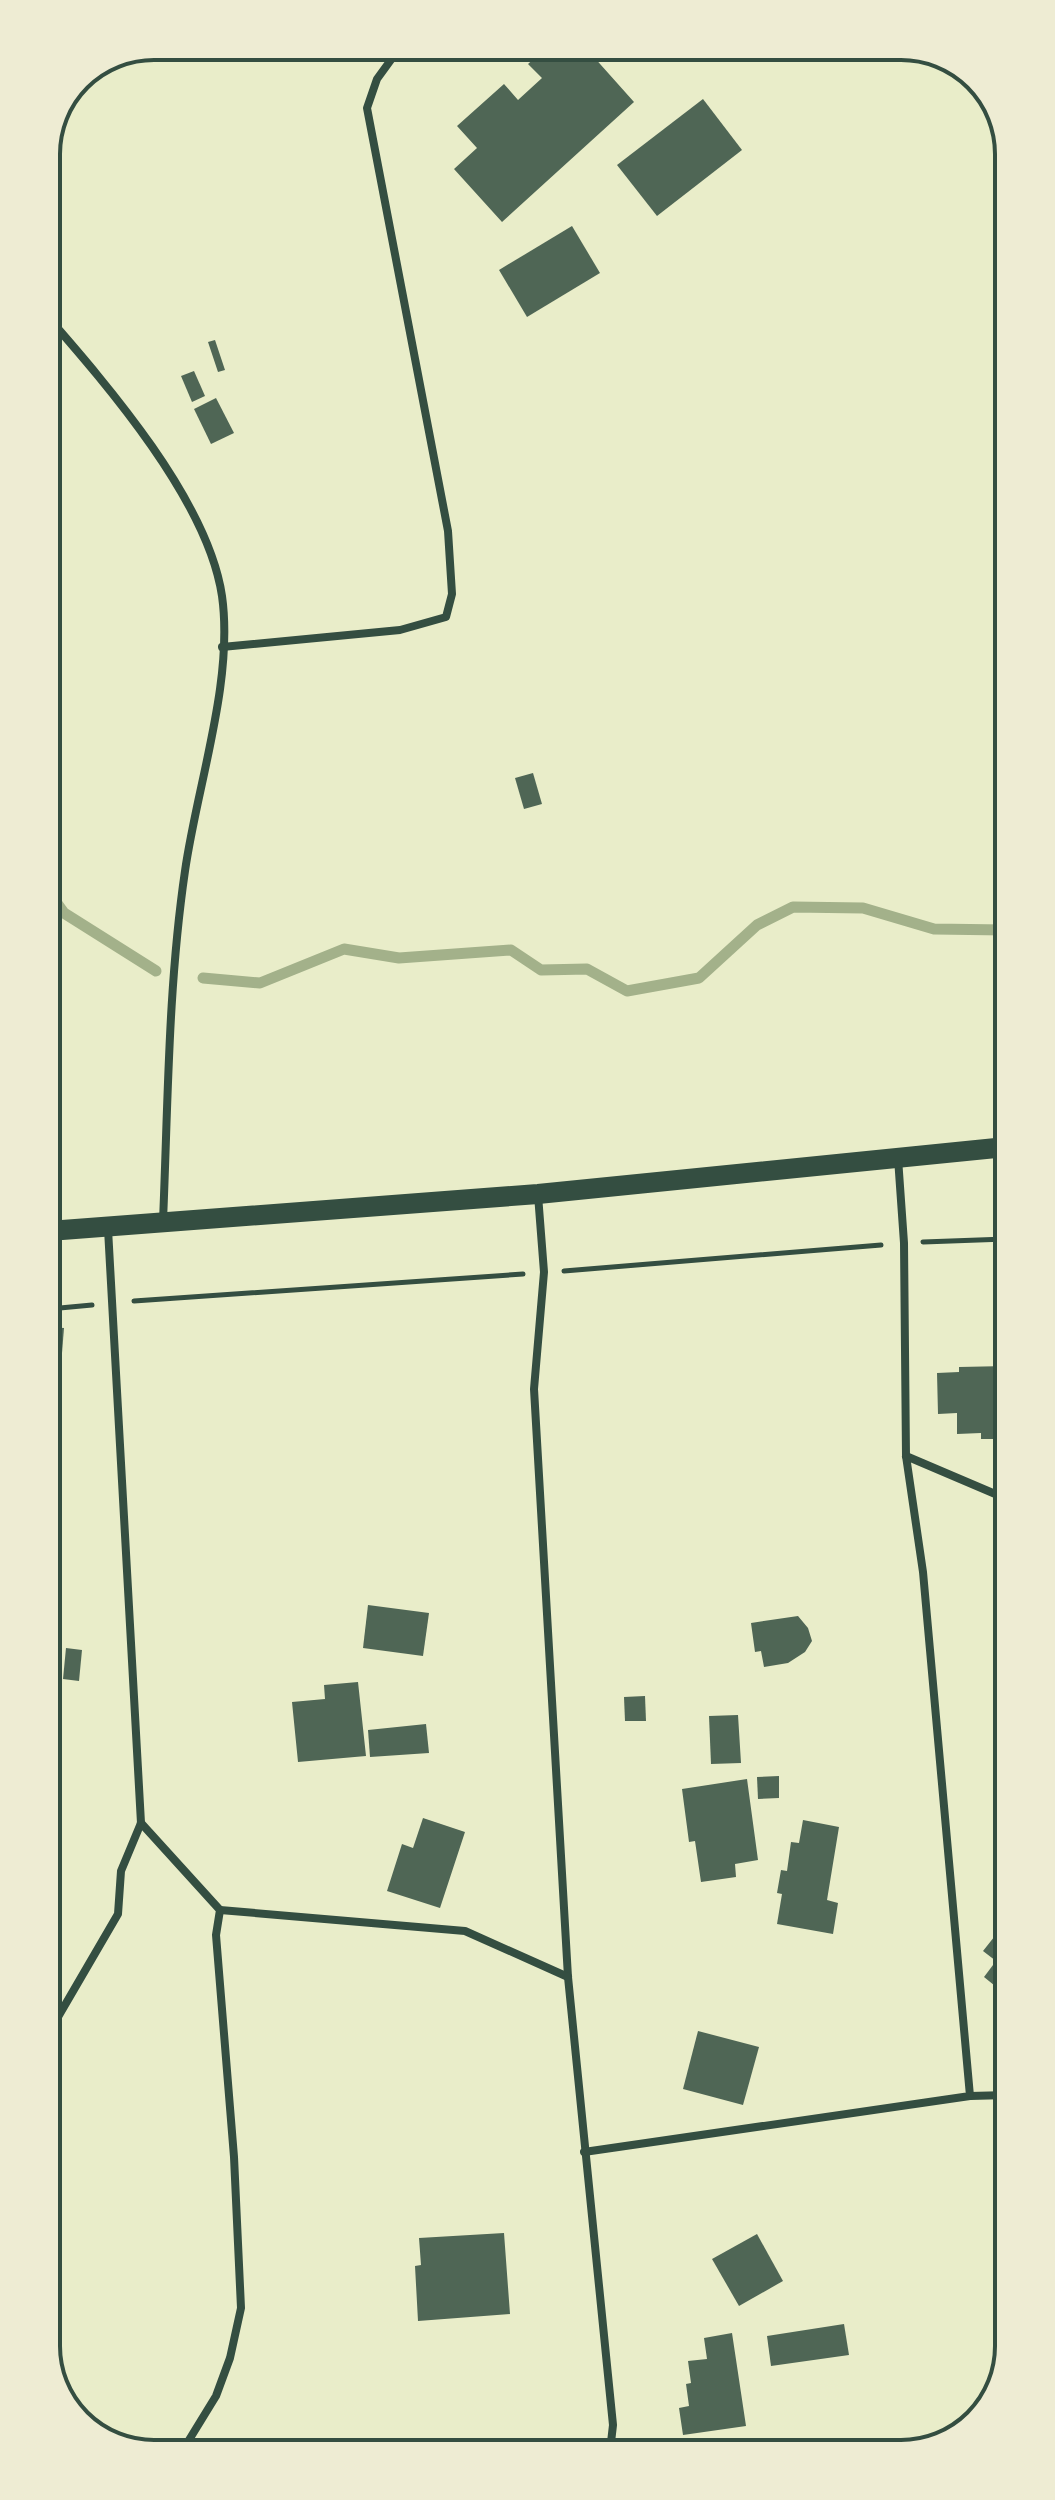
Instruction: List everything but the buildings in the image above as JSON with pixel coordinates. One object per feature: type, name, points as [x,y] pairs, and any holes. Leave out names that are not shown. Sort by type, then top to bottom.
[{"type":"main road","points":[[60,1230],[538,1194],[995,1148]]},
{"type":"street","points":[[222,647],[400,630],[446,617],[452,594],[448,531],[367,108],[377,79],[391,60]]},
{"type":"street","points":[[60,331],[104,381],[189,505],[222,595],[222,647],[207,767],[185,869],[170,1012],[163,1223]]},
{"type":"street","points":[[898,1158],[904,1243],[906,1456],[923,1572],[970,2096]]},
{"type":"street","points":[[538,1194],[544,1272],[534,1389],[568,1977],[613,2425],[611,2440]]},
{"type":"street","points":[[60,2014],[118,1914],[121,1871],[141,1823],[107,1225]]},
{"type":"street","points":[[906,1456],[995,1494]]},
{"type":"street","points":[[141,1823],[220,1910],[465,1931],[568,1977]]},
{"type":"street","points":[[189,2440],[216,2396],[230,2358],[241,2308],[234,2157],[216,1935],[220,1910]]},
{"type":"street","points":[[584,2152],[970,2096],[995,2095]]},
{"type":"path","points":[[60,1308],[904,1243],[995,1239]]},
{"type":"waterway","points":[[203,978],[260,983],[344,949],[399,958],[511,950],[541,970],[587,969],[627,991],[699,978],[757,925],[793,907],[863,908],[934,929],[995,930]]},
{"type":"waterway","points":[[60,908],[156,971]]}]
